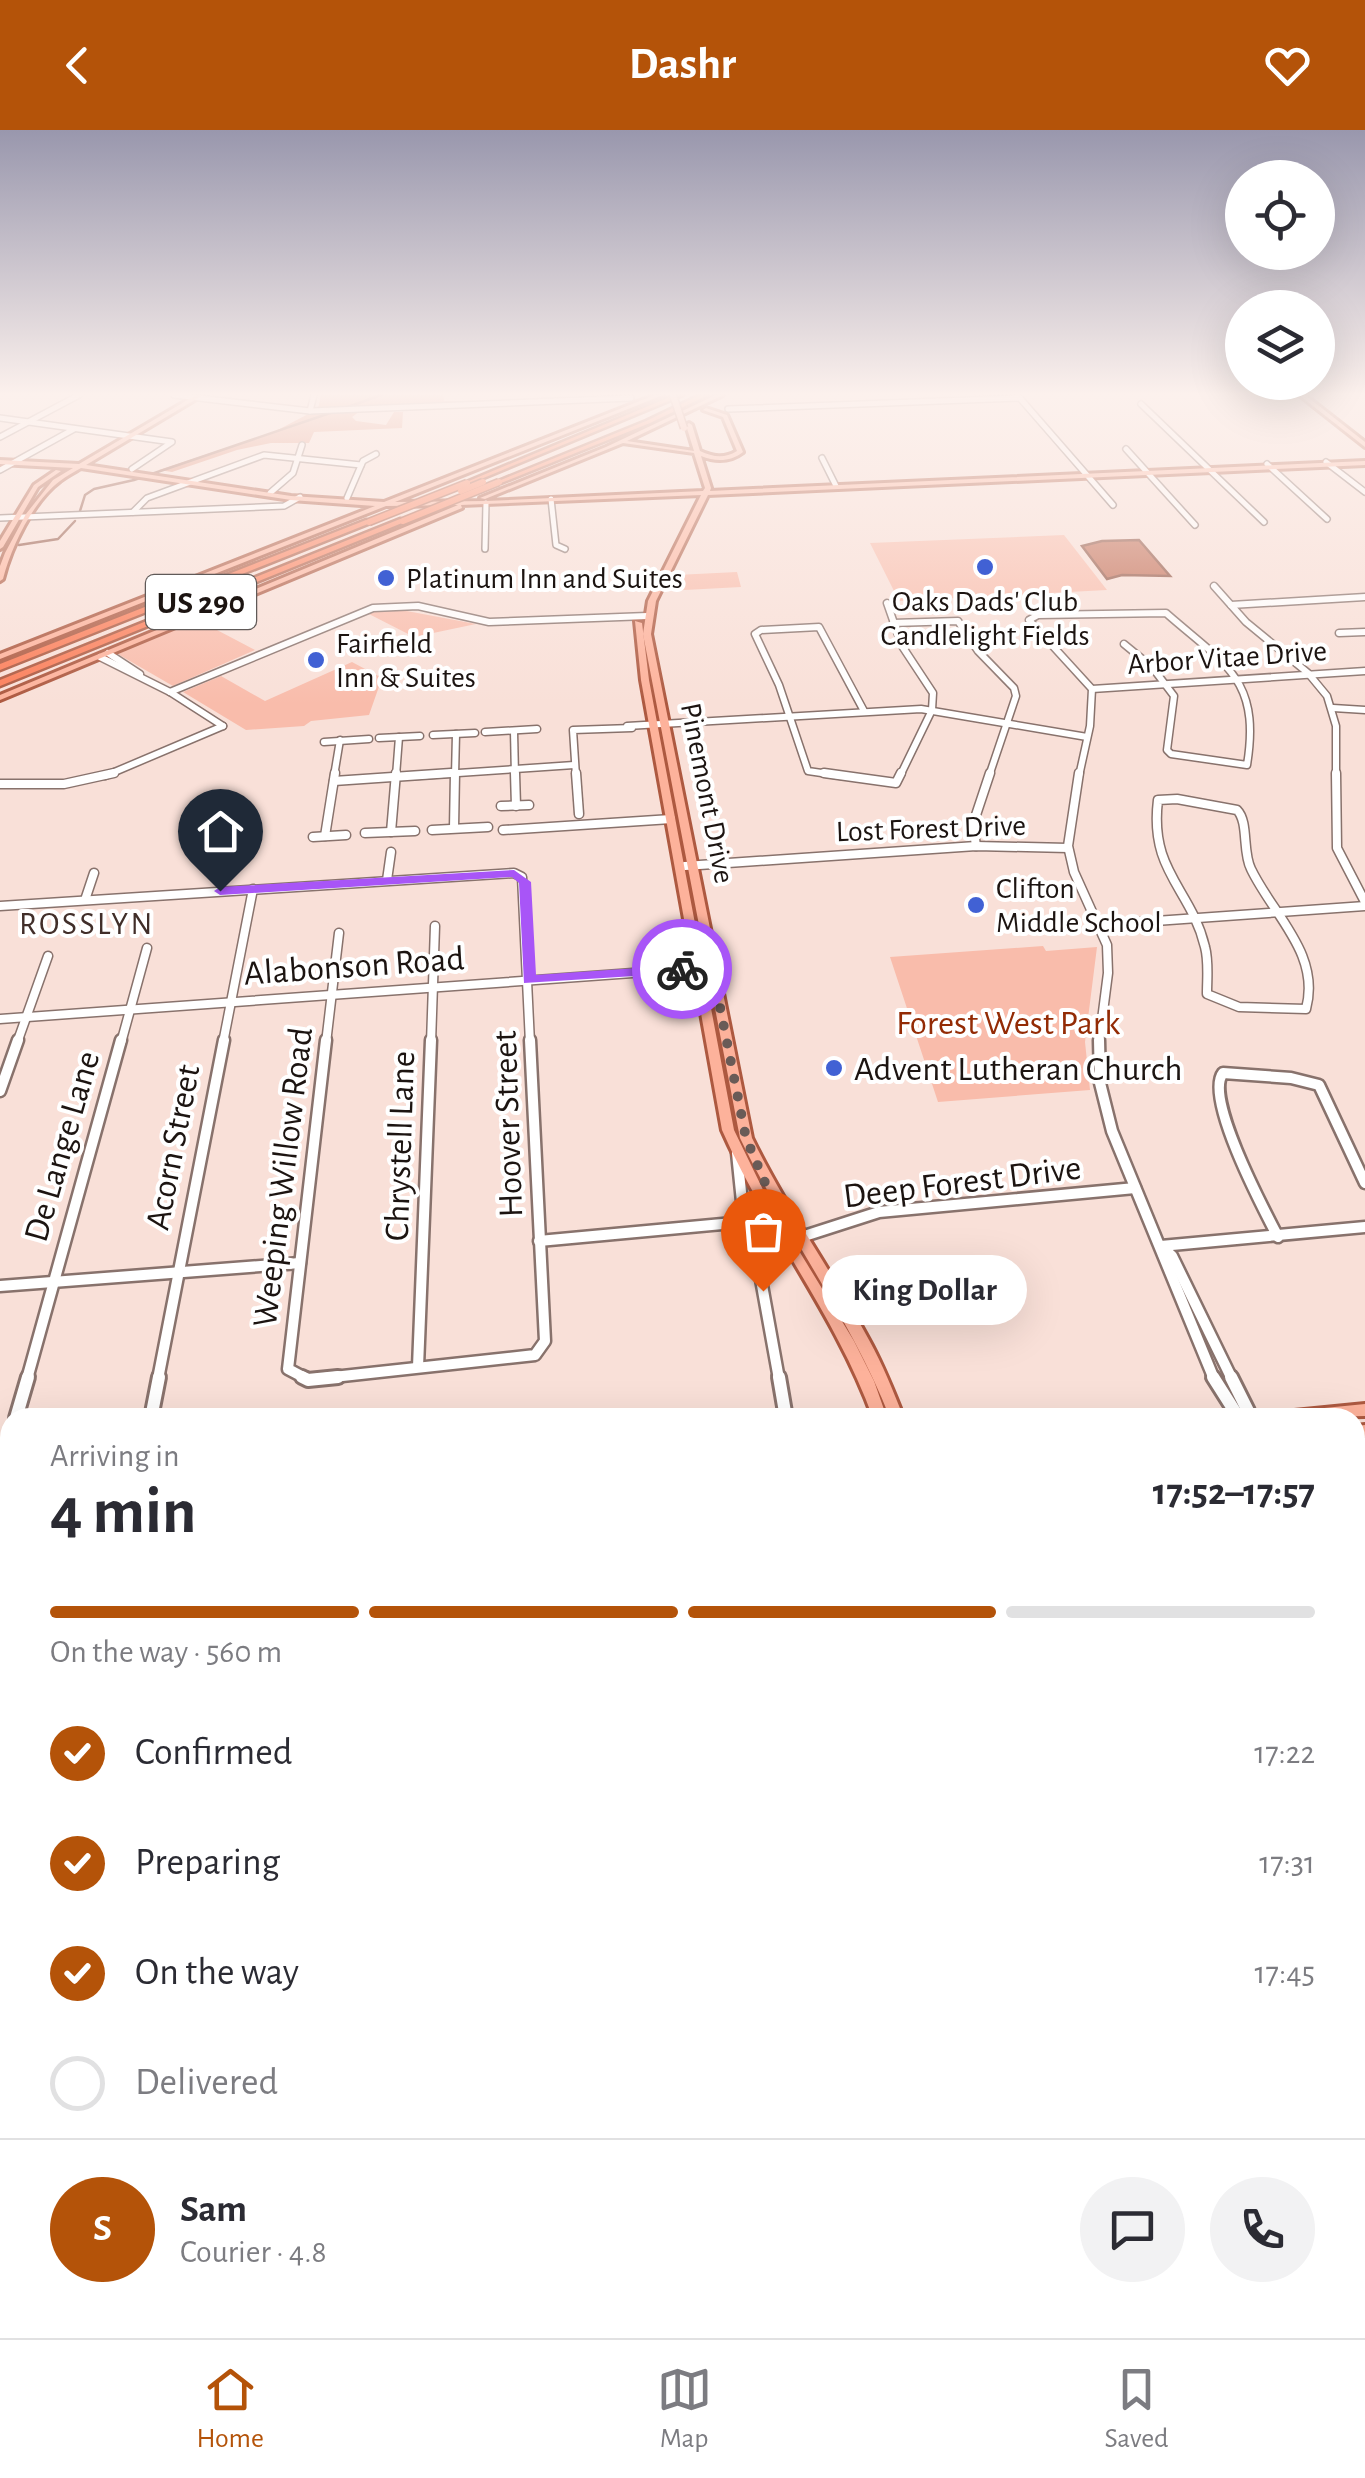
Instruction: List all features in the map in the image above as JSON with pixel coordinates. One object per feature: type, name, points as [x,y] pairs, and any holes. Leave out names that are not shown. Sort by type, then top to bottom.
[{"type":"highway","name":"US 290","points":[[3,662],[415,498]]},
{"type":"highway","points":[[0,675],[444,498]]},
{"type":"highway","name":"US 290","points":[[0,684],[403,521],[470,498]]},
{"type":"highway","points":[[3,662],[260,554]]},
{"type":"highway","points":[[0,684],[334,558]]},
{"type":"main road","points":[[0,547],[28,498]]},
{"type":"main road","points":[[0,579],[2,563],[40,498]]},
{"type":"main road","points":[[305,498],[387,504],[469,503],[502,498]]},
{"type":"main road","points":[[373,498],[569,498]]},
{"type":"main road","points":[[260,554],[367,516],[401,498]]},
{"type":"main road","points":[[643,616],[700,498]]},
{"type":"main road","points":[[359,503],[367,508],[367,516]]},
{"type":"main road","points":[[0,698],[469,503]]},
{"type":"main road","points":[[367,516],[436,510],[426,521]]},
{"type":"main road","name":"Pinemont Drive","points":[[643,616],[659,725],[738,1144],[840,1318],[872,1356],[893,1408]]},
{"type":"main road","name":"Pinemont Drive","points":[[671,788],[671,819],[685,863]]},
{"type":"main road","name":"Pinemont Drive","points":[[840,1318],[876,1408]]},
{"type":"street","points":[[133,512],[147,498]]},
{"type":"street","points":[[284,506],[298,498]]},
{"type":"street","points":[[1107,498],[1113,505]]},
{"type":"street","points":[[1171,498],[1195,525]]},
{"type":"street","points":[[1239,498],[1264,522]]},
{"type":"street","points":[[1304,498],[1327,519]]},
{"type":"street","points":[[0,518],[284,506],[315,500]]},
{"type":"street","points":[[485,549],[486,500]]},
{"type":"street","points":[[551,500],[556,544],[565,548]]},
{"type":"street","points":[[1099,925],[1365,904],[1344,874],[1334,843],[1337,736],[1332,708],[1307,674],[1214,586]]},
{"type":"street","points":[[1230,604],[1365,598]]},
{"type":"street","points":[[864,711],[824,630],[813,626],[755,634],[790,716],[808,771],[899,781],[932,710],[933,693],[902,646],[887,603]]},
{"type":"street","points":[[170,692],[374,608],[418,606],[489,622],[643,616]]},
{"type":"street","points":[[1124,644],[1174,696],[1167,750],[1170,754],[1247,765],[1254,710],[1236,678],[1217,656],[1162,610],[1038,615],[1029,620],[1092,689],[1094,701],[1072,802],[1068,848],[1086,901],[1106,942],[1108,973],[1099,1028],[1100,1078],[1117,1144],[1161,1246],[1162,1258],[1229,1408]]},
{"type":"street","points":[[894,623],[952,620],[962,624],[978,651],[1014,688],[1016,696],[973,824],[976,846]]},
{"type":"street","points":[[1339,633],[1365,632]]},
{"type":"street","points":[[0,784],[59,787],[92,782],[223,726],[104,655]]},
{"type":"street","name":"Arbor Vitae Drive","points":[[1092,689],[1365,671]]},
{"type":"street","points":[[1332,708],[1365,710]]},
{"type":"street","points":[[578,814],[573,730],[932,710],[1087,737]]},
{"type":"street","points":[[485,732],[536,729]]},
{"type":"street","points":[[514,730],[516,806]]},
{"type":"street","points":[[433,735],[474,733]]},
{"type":"street","points":[[454,828],[456,734]]},
{"type":"street","points":[[379,738],[420,736]]},
{"type":"street","points":[[390,832],[399,737]]},
{"type":"street","points":[[324,742],[369,739]]},
{"type":"street","points":[[325,836],[340,740]]},
{"type":"street","points":[[334,780],[574,766]]},
{"type":"street","points":[[1158,800],[1208,804],[1244,816],[1250,867],[1280,913],[1306,966],[1311,1000],[1306,1009],[1214,1002],[1208,994],[1206,948],[1159,857],[1154,815],[1158,800]]},
{"type":"street","points":[[501,806],[529,804]]},
{"type":"street","points":[[503,830],[671,819]]},
{"type":"street","points":[[432,830],[488,827]]},
{"type":"street","points":[[365,833],[415,831]]},
{"type":"street","points":[[313,837],[346,834]]},
{"type":"street","name":"Lost Forest Drive","points":[[685,863],[976,846],[1068,848]]},
{"type":"street","points":[[0,906],[387,880],[391,852]]},
{"type":"street","points":[[85,900],[94,873]]},
{"type":"street","name":"Hoover Street","points":[[387,880],[514,873],[522,876],[525,888],[545,1342],[535,1355],[418,1368]]},
{"type":"street","name":"Acorn Street","points":[[152,1408],[253,889]]},
{"type":"street","name":"Chrystell Lane","points":[[418,1368],[434,926]]},
{"type":"street","name":"Weeping Willow Road","points":[[339,933],[288,1369],[308,1380],[418,1368]]},
{"type":"street","name":"De Lange Lane","points":[[19,1408],[147,948]]},
{"type":"street","points":[[0,1091],[48,956]]},
{"type":"street","name":"Alabonson Road","points":[[0,1019],[705,967]]},
{"type":"street","points":[[1278,1236],[1242,1165],[1218,1088],[1223,1073],[1311,1081],[1325,1091],[1365,1183]]},
{"type":"street","points":[[738,1144],[744,1222],[748,1244],[758,1263],[784,1408]]},
{"type":"street","name":"Deep Forest Drive","points":[[791,1238],[879,1212],[1135,1188]]},
{"type":"street","points":[[539,1241],[744,1222]]},
{"type":"street","points":[[1161,1246],[1365,1227]]},
{"type":"street","points":[[758,1263],[767,1248],[791,1238]]},
{"type":"street","points":[[1161,1246],[1172,1256],[1247,1408]]},
{"type":"street","points":[[0,1286],[300,1263]]},
{"type":"green space","name":"Oaks Dads' Club Candlelight Fields","points":[[1064,535],[1107,590],[899,601],[870,543]]},
{"type":"green space","points":[[737,572],[741,587],[666,591],[676,575]]},
{"type":"green space","points":[[396,609],[476,624],[414,637],[367,613]]},
{"type":"green space","points":[[198,620],[255,650],[173,686],[116,653]]},
{"type":"green space","points":[[352,662],[382,678],[369,715],[311,721],[304,726],[246,730],[183,692],[221,676],[265,701]]},
{"type":"green space","name":"Forest West Park","points":[[1043,946],[1046,951],[1097,947],[1085,1042],[1090,1090],[938,1102],[890,957]]},
{"type":"shaded area","points":[[1139,540],[1170,576],[1122,575],[1107,579],[1082,546],[1102,541]]},
{"type":"waterway","points":[[80,511],[84,498]]},
{"type":"waterway","points":[[19,545],[58,539],[75,521]]},
{"type":"way so far","points":[[682,969],[712,967],[746,1138],[769,1192],[797,1236],[767,1248],[758,1263],[763,1291]]},
{"type":"place","name":"Oaks Dads' Club Candlelight Fields","points":[[985,567]]},
{"type":"place","name":"Platinum Inn and Suites","points":[[386,578]]},
{"type":"place","name":"Fairfield Inn & Suites","points":[[316,660]]},
{"type":"place","name":"Clifton Middle School","points":[[976,905]]},
{"type":"place","name":"Advent Lutheran Church","points":[[834,1068]]},
{"type":"place","name":"King Dollar","points":[[763,1291]]},
{"type":"district","name":"ROSSLYN","points":[[87,923]]},
{"type":"route","points":[[220,891],[514,873],[525,882],[529,980],[682,969]]}]
